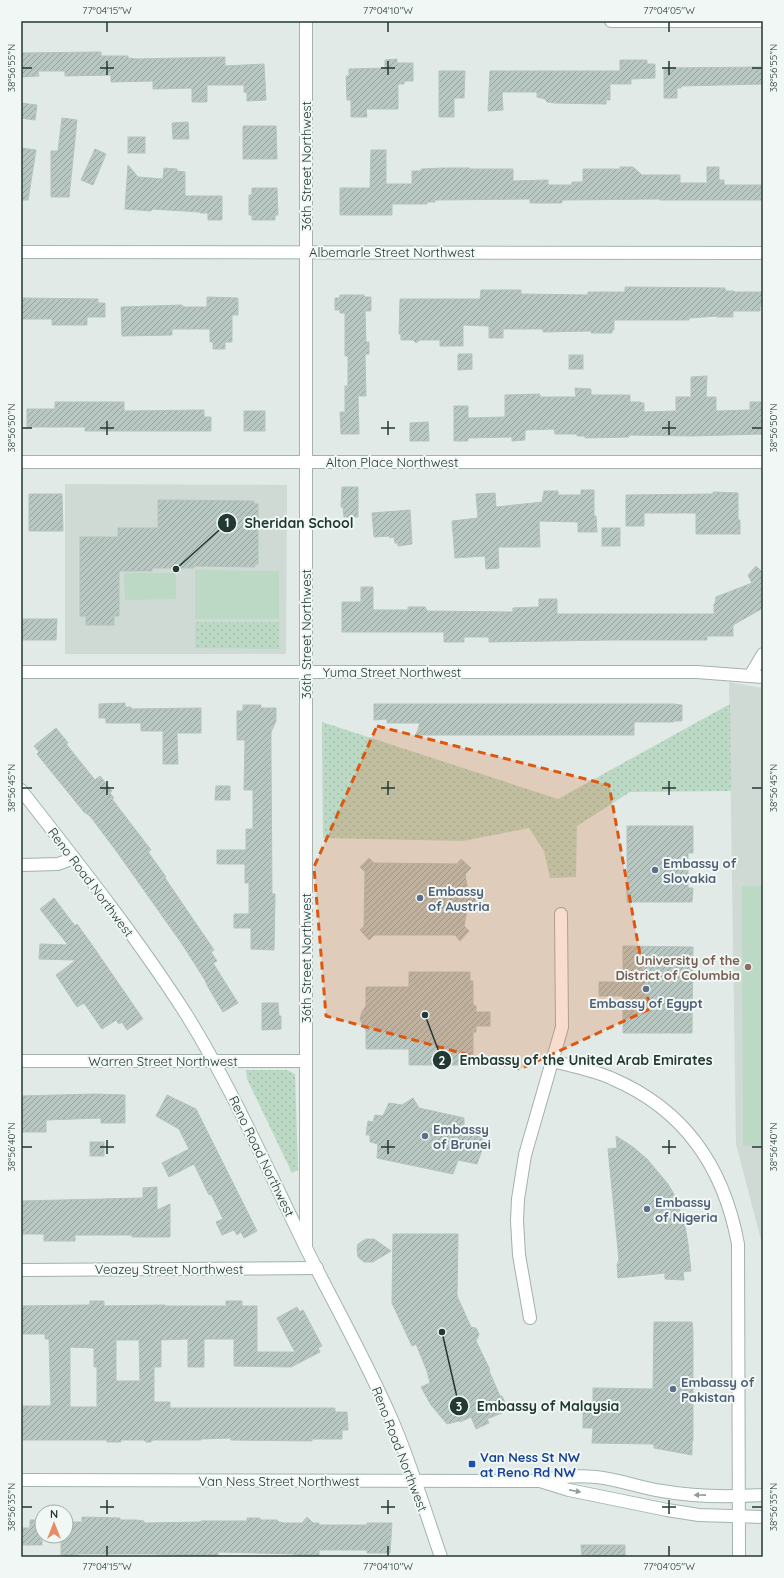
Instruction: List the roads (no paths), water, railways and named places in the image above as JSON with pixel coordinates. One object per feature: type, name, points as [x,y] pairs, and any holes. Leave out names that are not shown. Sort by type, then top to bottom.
[{"type":"street","name":"36th Street Northwest","points":[[306,21],[306,1247]]},
{"type":"street","points":[[611,21],[763,21]]},
{"type":"street","name":"Albemarle Street Northwest","points":[[21,252],[763,253]]},
{"type":"street","name":"Alton Place Northwest","points":[[21,462],[763,462]]},
{"type":"street","points":[[750,676],[763,654]]},
{"type":"street","name":"Yuma Street Northwest","points":[[21,672],[697,672],[763,677]]},
{"type":"street","name":"Reno Road Northwest","points":[[21,790],[133,936],[187,1016],[213,1061],[261,1152],[316,1268],[380,1393],[395,1428],[441,1557]]},
{"type":"street","points":[[21,865],[58,864],[74,858]]},
{"type":"street","points":[[530,1318],[519,1255],[518,1199],[525,1155],[562,1027],[561,914]]},
{"type":"street","name":"Warren Street Northwest","points":[[21,1061],[306,1060]]},
{"type":"street","points":[[552,1060],[601,1074],[618,1081],[666,1110],[684,1127],[700,1147],[711,1165],[725,1195],[732,1216],[738,1244],[739,1557]]},
{"type":"street","name":"Veazey Street Northwest","points":[[21,1270],[316,1268]]},
{"type":"street","name":"Van Ness Street Northwest","points":[[21,1480],[538,1481],[557,1477],[597,1477],[662,1491],[739,1496],[763,1495]]},
{"type":"street","name":"Van Ness Street Northwest","points":[[538,1481],[569,1490],[654,1508],[699,1515],[763,1517]]},
{"type":"place","name":"Sheridan School","points":[[176,569]]},
{"type":"place","name":"Embassy of Slovakia","points":[[655,870]]},
{"type":"place","name":"Embassy of Austria","points":[[420,898]]},
{"type":"place","name":"University of the District of Columbia","points":[[748,967]]},
{"type":"place","name":"Embassy of Egypt","points":[[646,989]]},
{"type":"place","name":"Embassy of the United Arab Emirates","points":[[425,1015]]},
{"type":"place","name":"Embassy of Brunei","points":[[425,1136]]},
{"type":"place","name":"Embassy of Nigeria","points":[[647,1209]]},
{"type":"place","name":"Embassy of Malaysia","points":[[442,1332]]},
{"type":"place","name":"Embassy of Pakistan","points":[[673,1389]]},
{"type":"place","name":"Van Ness St NW at Reno Rd NW","points":[[472,1464]]}]
